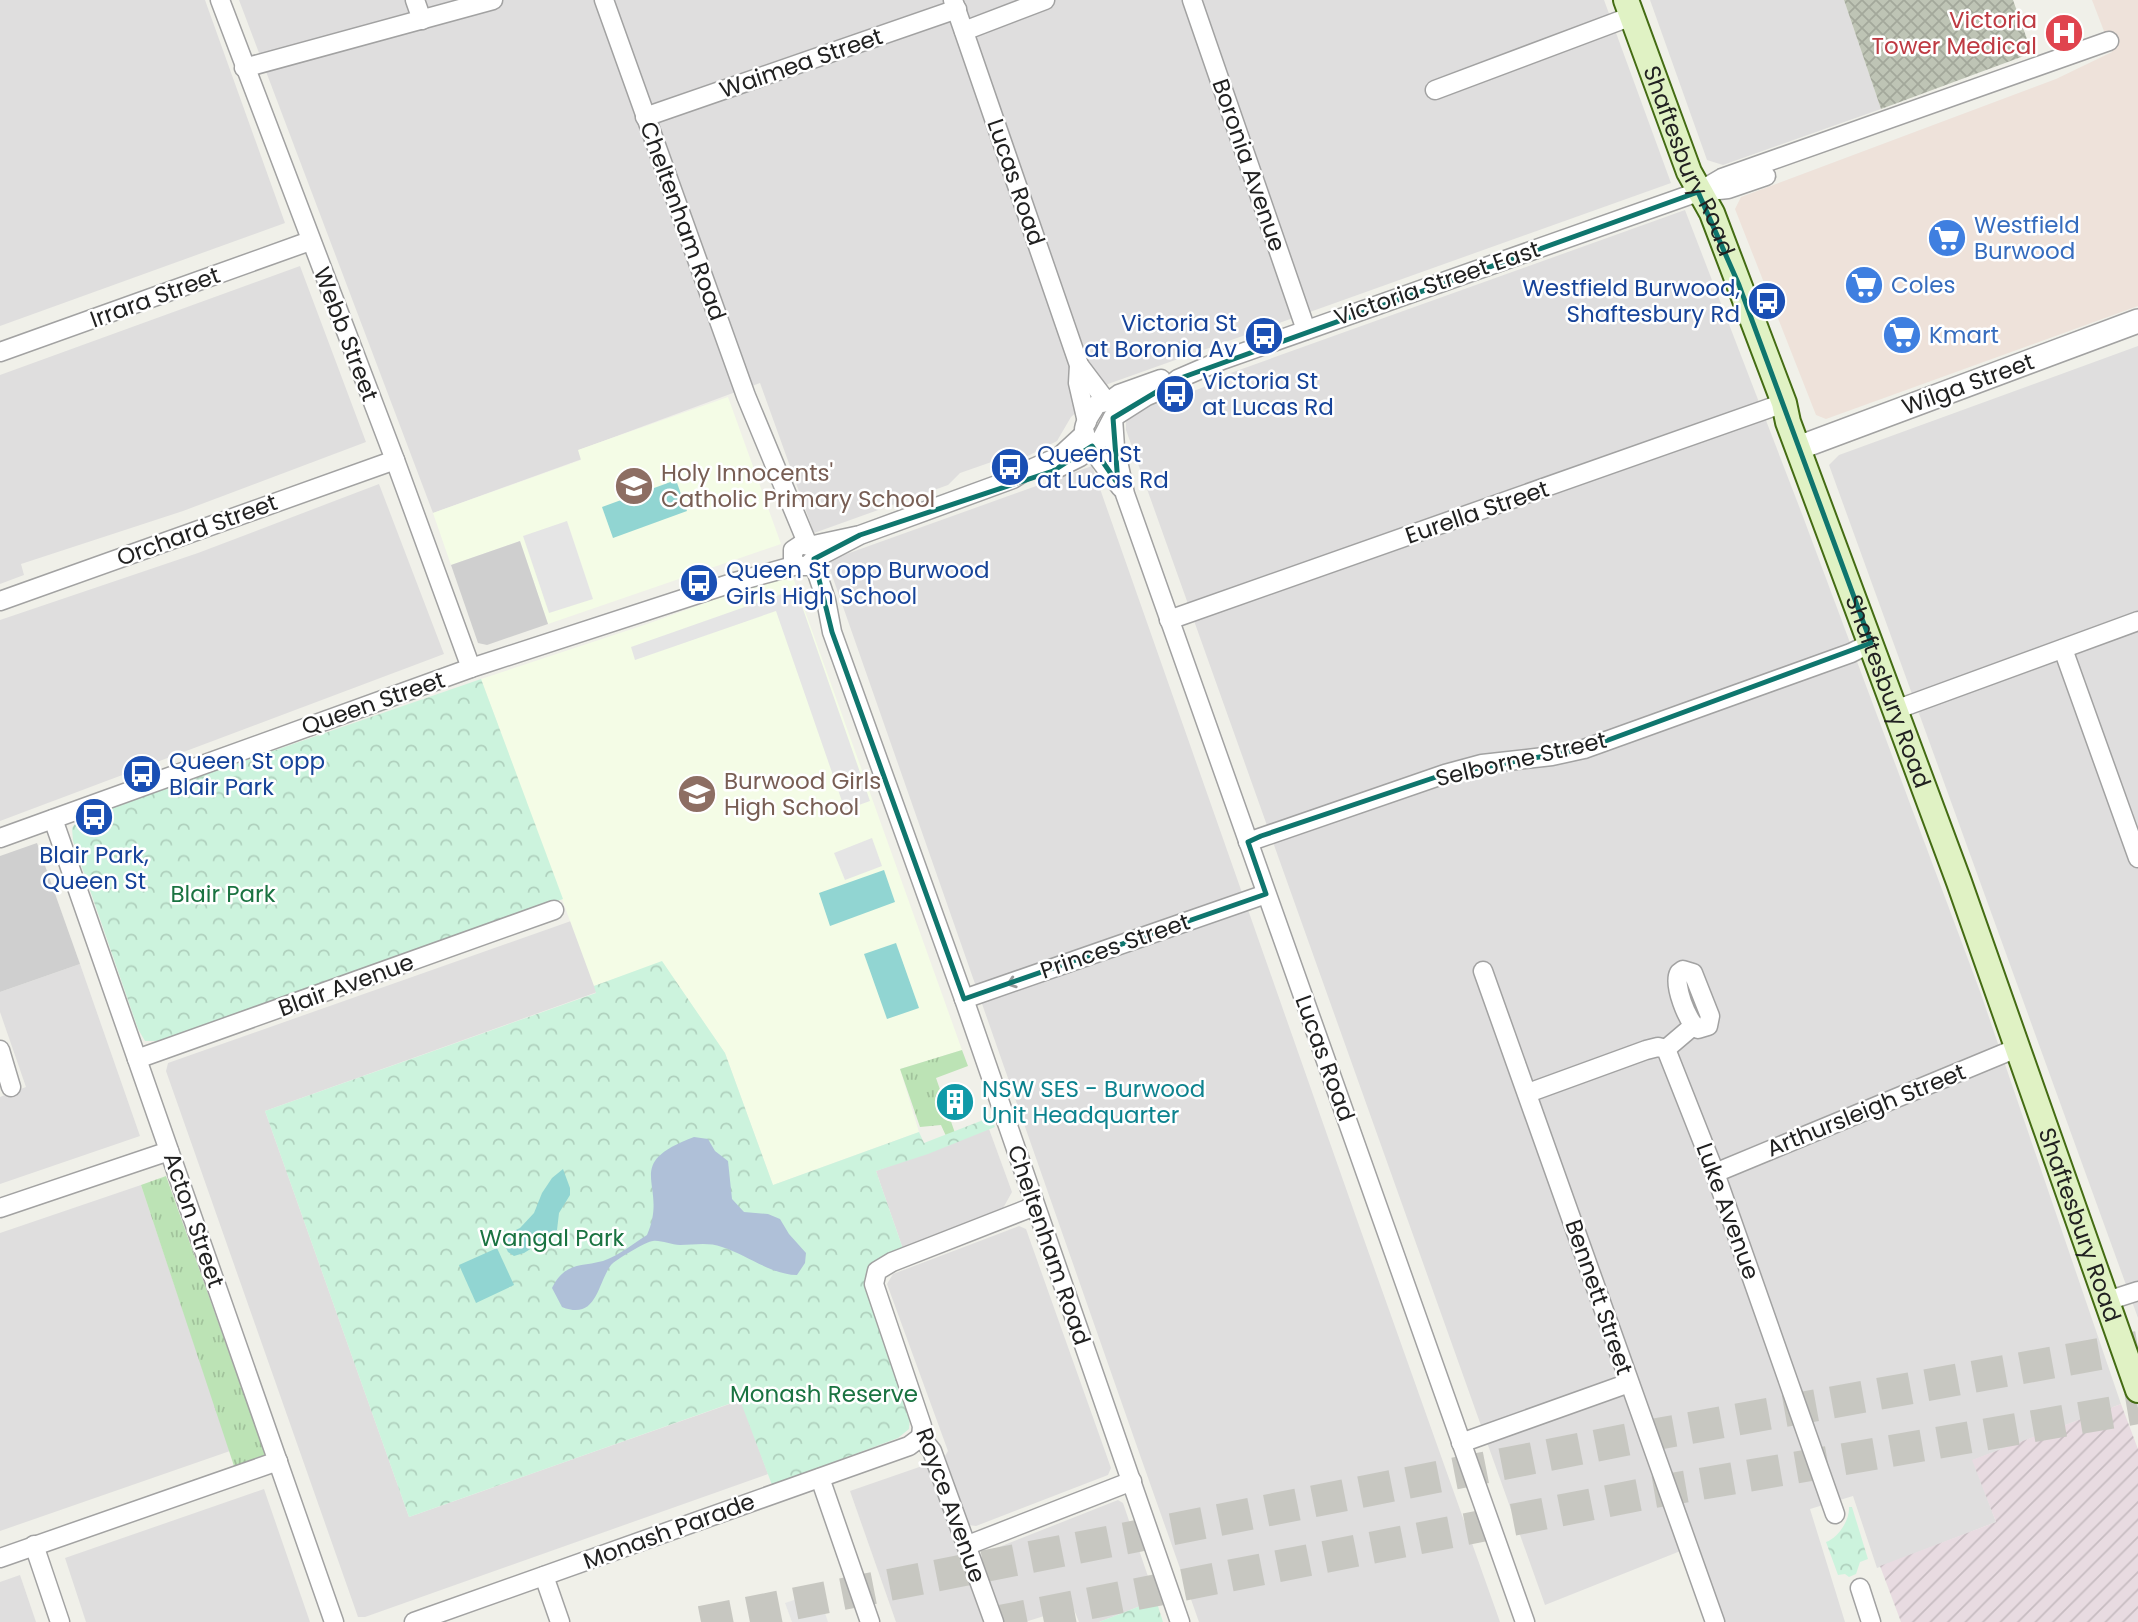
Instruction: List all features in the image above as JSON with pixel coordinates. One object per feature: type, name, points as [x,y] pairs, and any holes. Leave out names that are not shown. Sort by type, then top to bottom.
[{"type":"main road","name":"Shaftesbury Road","points":[[1629,8],[1698,192],[1712,213],[1784,403],[1798,448],[1959,882],[2138,1390]]},
{"type":"street","name":"Webb Street","points":[[219,0],[395,460],[471,668]]},
{"type":"street","points":[[415,0],[422,20]]},
{"type":"street","points":[[244,68],[493,0]]},
{"type":"street","name":"Cheltenham Road","points":[[604,0],[764,441],[779,472],[803,556],[964,999],[1180,1622]]},
{"type":"street","points":[[964,31],[1045,0]]},
{"type":"street","name":"Boronia Avenue","points":[[1192,0],[1306,330]]},
{"type":"street","name":"Waimea Street","points":[[645,117],[955,4]]},
{"type":"street","name":"Lucas Road","points":[[955,4],[1079,365],[1110,410],[1125,494],[1525,1622]]},
{"type":"street","points":[[1435,90],[1629,8]]},
{"type":"street","name":"Victoria Street East","points":[[1013,480],[1024,472],[1060,456],[1090,435],[1097,404],[1110,410],[1125,408],[1168,387],[1178,379],[1222,360],[1698,192],[1722,178],[2111,46]]},
{"type":"street","name":"Irrara Street","points":[[0,352],[310,241]]},
{"type":"street","name":"Wilga Street","points":[[1798,448],[2138,321]]},
{"type":"street","name":"Lucas Road","points":[[1079,365],[1078,383],[1090,435],[1125,494]]},
{"type":"street","name":"Eurella Street","points":[[1169,620],[1784,403]]},
{"type":"street","name":"Orchard Street","points":[[0,601],[395,460]]},
{"type":"street","name":"Queen Street","points":[[0,838],[471,668],[748,577],[1013,480]]},
{"type":"street","points":[[1895,710],[2138,621]]},
{"type":"street","name":"Selborne Street","points":[[1248,842],[1445,774],[1482,764],[1552,756],[1584,749],[1861,650],[1871,643]]},
{"type":"street","points":[[2063,649],[2138,858]]},
{"type":"street","name":"Acton Street","points":[[53,818],[334,1622]]},
{"type":"street","name":"Princes Street","points":[[964,999],[1266,894]]},
{"type":"street","name":"Blair Avenue","points":[[137,1059],[554,910]]},
{"type":"street","name":"Bennett Street","points":[[1483,971],[1716,1622]]},
{"type":"street","points":[[1528,1093],[1646,1050],[1658,1047],[1667,1049],[1693,1026]]},
{"type":"street","name":"Arthursleigh Street","points":[[1715,1173],[2017,1048]]},
{"type":"street","name":"Luke Avenue","points":[[1667,1049],[1715,1173],[1835,1514]]},
{"type":"street","points":[[0,1050],[11,1087]]},
{"type":"street","points":[[0,1208],[169,1151]]},
{"type":"street","name":"Royce Avenue","points":[[994,1622],[932,1451],[921,1437],[922,1426],[874,1284],[877,1271],[892,1262],[1035,1206]]},
{"type":"street","points":[[2107,1301],[2138,1291]]},
{"type":"street","points":[[1461,1443],[1629,1383]]},
{"type":"street","name":"Monash Parade","points":[[414,1622],[909,1446],[921,1437]]},
{"type":"street","points":[[0,1558],[278,1461]]},
{"type":"street","points":[[820,1478],[870,1622]]},
{"type":"street","points":[[968,1545],[1132,1480]]},
{"type":"street","points":[[34,1545],[60,1622]]},
{"type":"street","points":[[544,1576],[560,1622]]},
{"type":"street","points":[[1860,1588],[1871,1622]]},
{"type":"highlighted area","points":[[1698,192],[1739,285],[1871,643],[1584,749],[1445,774],[1261,836],[1248,842],[1266,894],[964,999],[832,632],[814,559],[860,535],[1053,471],[1092,446],[1118,484],[1113,418],[1178,379]]},
{"type":"shaded area","points":[[0,0],[205,0],[285,223],[0,326]]},
{"type":"shaded area","points":[[239,0],[1604,0],[1671,183],[1108,384],[1071,417],[1057,441],[1018,461],[1003,458],[960,473],[948,485],[814,533],[760,383],[579,450],[582,459],[433,513]]},
{"type":"shaded area","points":[[1650,0],[1844,0],[1881,109],[1723,165],[1707,160]]},
{"type":"shaded area","points":[[1844,0],[2013,0],[2032,53],[1881,109]]},
{"type":"shaded area","name":"Westfield Burwood","points":[[2092,0],[2138,0],[2138,306],[1826,419],[1816,415],[1735,209],[1741,197],[2056,79],[2112,52]]},
{"type":"shaded area","points":[[1685,210],[1981,994],[2121,1404],[1973,1460],[1996,1522],[1877,1568],[1853,1496],[1810,1509],[1845,1622],[1724,1622],[1698,1544],[1545,1605],[1126,430],[1130,415],[1160,398],[1175,398],[1220,381],[1225,375]]},
{"type":"shaded area","points":[[300,266],[366,442],[183,511],[21,564],[24,575],[0,584],[0,375]]},
{"type":"shaded area","points":[[2138,346],[2138,1318],[1829,465],[1839,455]]},
{"type":"shaded area","name":"Holy Innocents' Catholic Primary School","points":[[728,397],[781,544],[548,624],[520,541],[451,565],[433,513],[581,460],[578,450]]},
{"type":"shaded area","points":[[1092,466],[1500,1622],[1199,1622],[1141,1458],[827,561]]},
{"type":"shaded area","points":[[676,480],[687,511],[613,538],[602,507]]},
{"type":"shaded area","points":[[379,484],[444,654],[0,821],[0,620],[198,553]]},
{"type":"shaded area","points":[[567,521],[593,599],[549,613],[523,536]]},
{"type":"shaded area","points":[[520,541],[548,624],[487,645],[478,643],[451,565]]},
{"type":"shaded area","name":"Burwood Girls High School","points":[[791,572],[962,1050],[900,1069],[919,1132],[773,1185],[725,1053],[662,962],[594,986],[481,679],[647,624]]},
{"type":"shaded area","points":[[796,589],[870,801],[845,810],[776,611],[635,660],[631,647]]},
{"type":"shaded area","points":[[872,838],[882,866],[845,880],[834,853]]},
{"type":"shaded area","points":[[37,843],[80,964],[0,992],[0,856]]},
{"type":"shaded area","points":[[884,870],[895,902],[830,926],[819,893]]},
{"type":"shaded area","points":[[571,921],[597,992],[265,1111],[409,1517],[741,1400],[768,1474],[365,1617],[358,1617],[166,1071],[168,1063]]},
{"type":"shaded area","points":[[896,943],[919,1008],[887,1019],[864,954]]},
{"type":"shaded area","points":[[80,964],[140,1136],[0,1184],[0,1097],[26,1087],[0,1012],[0,992]]},
{"type":"shaded area","points":[[989,1129],[1012,1192],[1002,1210],[903,1249],[876,1171]]},
{"type":"shaded area","points":[[694,1137],[708,1139],[715,1151],[728,1161],[732,1199],[744,1212],[768,1214],[780,1219],[806,1253],[805,1263],[797,1275],[778,1272],[717,1245],[677,1245],[653,1241],[631,1251],[611,1265],[589,1305],[574,1310],[562,1307],[552,1288],[562,1274],[574,1267],[609,1259],[647,1235],[653,1217],[652,1167],[658,1157],[671,1147]]},
{"type":"shaded area","points":[[563,1169],[570,1195],[559,1213],[557,1230],[524,1253],[514,1256],[508,1252],[501,1237],[520,1228],[534,1213],[542,1193],[552,1178]]},
{"type":"shaded area","points":[[141,1185],[230,1451],[0,1531],[0,1233]]},
{"type":"shaded area","points":[[1019,1226],[1026,1229],[1111,1468],[1108,1475],[976,1526],[968,1525],[945,1456],[948,1451],[887,1284],[893,1274]]},
{"type":"shaded area","points":[[497,1248],[514,1285],[476,1303],[459,1265]]},
{"type":"shaded area","points":[[2121,1404],[2138,1449],[2138,1622],[1901,1622],[1880,1566],[1996,1522],[1972,1460]]},
{"type":"shaded area","points":[[928,1464],[983,1622],[896,1622],[850,1491]]},
{"type":"shaded area","points":[[264,1489],[310,1622],[86,1622],[65,1558]]},
{"type":"shaded area","points":[[1118,1500],[1123,1503],[1156,1600],[1099,1622],[1079,1622],[1073,1607],[1025,1622],[1002,1622],[980,1560],[984,1553]]},
{"type":"shaded area","points":[[20,1575],[36,1622],[0,1622],[0,1582]]},
{"type":"shaded area","points":[[818,1592],[828,1622],[792,1622],[785,1603]]},
{"type":"green space","name":"Blair Park","points":[[481,679],[563,899],[158,1041],[145,1041],[138,1029],[73,841],[72,828],[79,818]]},
{"type":"green space","name":"Wangal Park","points":[[662,961],[725,1053],[773,1185],[919,1132],[924,1143],[991,1117],[995,1127],[876,1171],[903,1249],[872,1265],[865,1287],[910,1417],[909,1429],[898,1438],[772,1485],[740,1400],[409,1517],[265,1111],[596,993],[594,986]]},
{"type":"green space","points":[[962,1050],[968,1066],[936,1078],[955,1133],[946,1136],[941,1125],[920,1127],[900,1069]]},
{"type":"green space","points":[[166,1176],[267,1459],[235,1469],[141,1185]]},
{"type":"green space","points":[[1849,1507],[1852,1507],[1868,1559],[1860,1562],[1856,1574],[1849,1577],[1845,1574],[1838,1575],[1826,1542],[1835,1537],[1842,1528],[1848,1517]]},
{"type":"green space","points":[[1156,1600],[1163,1622],[1099,1622]]},
{"type":"tunnel","points":[[701,1622],[1635,1438],[2138,1347]]},
{"type":"tunnel","points":[[995,1622],[1649,1493],[2138,1408]]},
{"type":"place","name":"Victoria Tower Medical","points":[[2064,33]]},
{"type":"place","name":"Westfield Burwood","points":[[1947,238]]},
{"type":"place","name":"Coles","points":[[1864,285]]},
{"type":"place","name":"Westfield Burwood, Shaftesbury Rd","points":[[1767,301]]},
{"type":"place","name":"Kmart","points":[[1902,335]]},
{"type":"place","name":"Victoria St at Boronia Av","points":[[1264,336]]},
{"type":"place","name":"Victoria St at Lucas Rd","points":[[1175,394]]},
{"type":"place","name":"Queen St at Lucas Rd","points":[[1010,467]]},
{"type":"place","name":"Holy Innocents' Catholic Primary School","points":[[634,486]]},
{"type":"place","name":"Queen St opp Burwood Girls High School","points":[[699,583]]},
{"type":"place","name":"Queen St opp Blair Park","points":[[142,774]]},
{"type":"place","name":"Burwood Girls High School","points":[[697,794]]},
{"type":"place","name":"Blair Park, Queen St","points":[[94,817]]},
{"type":"place","name":"NSW SES - Burwood Unit Headquarter","points":[[955,1102]]},
{"type":"park label","name":"Monash Reserve","points":[[824,1394]]}]
